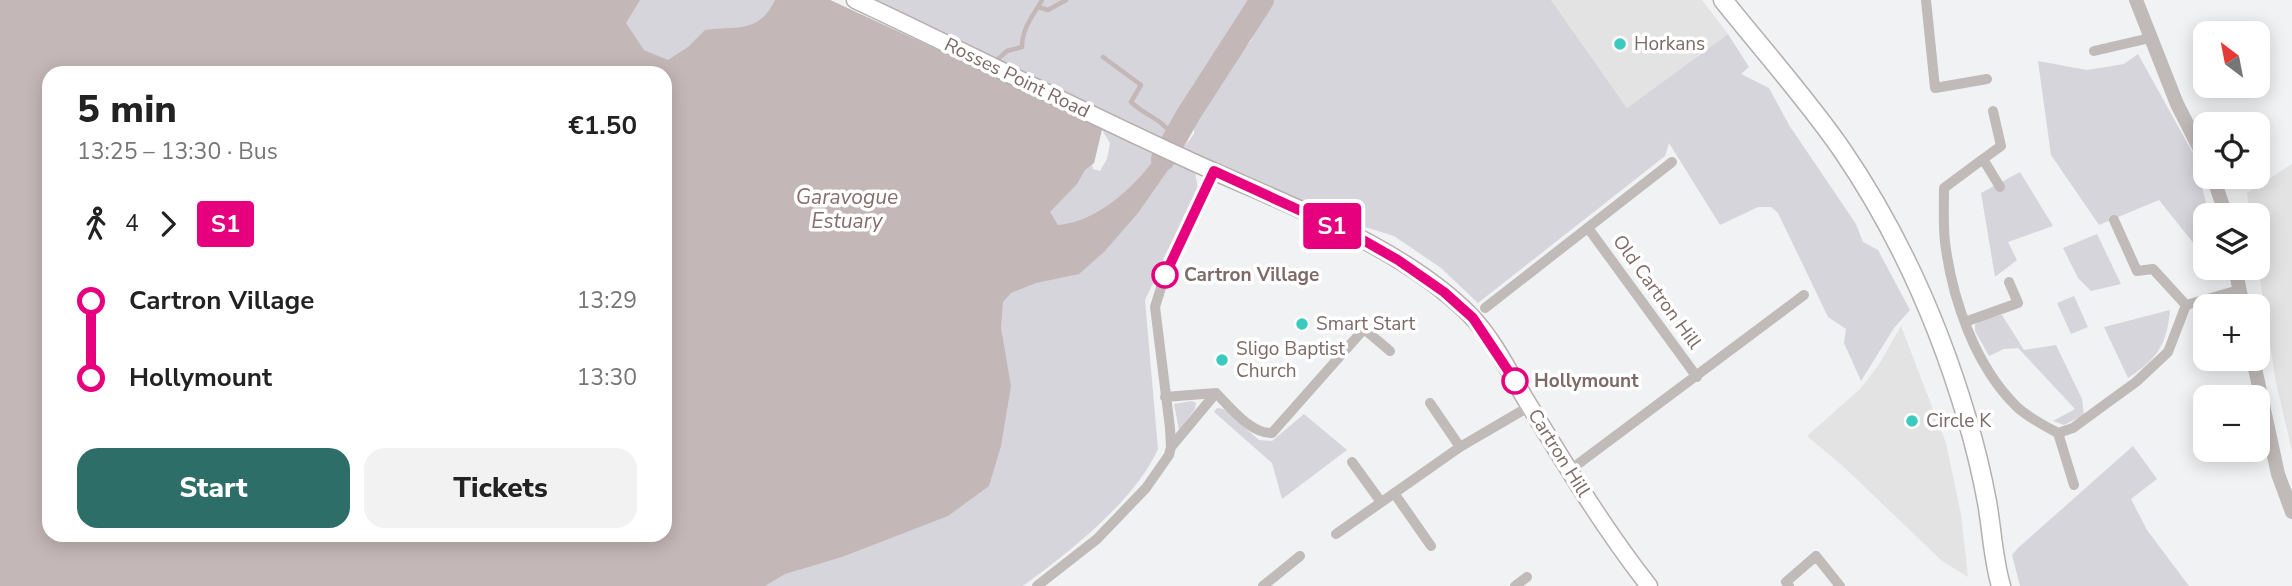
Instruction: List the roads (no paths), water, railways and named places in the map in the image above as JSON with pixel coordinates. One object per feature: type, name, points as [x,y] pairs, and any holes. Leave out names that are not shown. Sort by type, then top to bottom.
[{"type":"highway","points":[[1723,0],[1841,149],[1879,208],[1908,264],[1938,330],[1968,421],[1986,499],[1994,577],[2001,586]]},
{"type":"main road","name":"Rosses Point Road","points":[[855,0],[1179,156]]},
{"type":"main road","name":"Cartron Hill","points":[[1179,156],[1356,236],[1398,260],[1444,292],[1473,318],[1616,543],[1649,586]]},
{"type":"street","points":[[1926,0],[1936,88],[1987,79]]},
{"type":"street","points":[[2136,0],[2177,104],[2193,135]]},
{"type":"street","points":[[2094,51],[2150,38]]},
{"type":"street","points":[[1993,111],[2001,146],[1944,188],[1944,241],[1956,296],[1965,322],[1978,352],[2004,392],[2036,422],[2058,433],[2073,428],[2136,382],[2168,352],[2186,305]]},
{"type":"street","points":[[1983,159],[2000,187]]},
{"type":"street","name":"Old Cartron Hill","points":[[1485,308],[1672,162]]},
{"type":"street","points":[[1037,586],[1113,523],[1154,478],[1169,455],[1171,447],[1156,334],[1156,297],[1214,171]]},
{"type":"street","points":[[2115,220],[2137,271],[2154,269],[2186,305]]},
{"type":"street","name":"Old Cartron Hill","points":[[1588,228],[1697,377]]},
{"type":"street","points":[[2237,280],[2240,294]]},
{"type":"street","points":[[1965,322],[2018,303],[2009,282]]},
{"type":"street","points":[[2186,305],[2239,290]]},
{"type":"street","name":"Old Cartron Hill","points":[[1570,470],[1804,295]]},
{"type":"street","points":[[1165,397],[1216,393],[1255,429],[1272,433],[1364,329],[1390,351]]},
{"type":"street","points":[[2256,371],[2278,474],[2292,512]]},
{"type":"street","points":[[1171,447],[1216,393]]},
{"type":"street","points":[[1430,402],[1460,447]]},
{"type":"street","points":[[1336,534],[1460,447],[1530,406]]},
{"type":"street","points":[[2058,433],[2074,485]]},
{"type":"street","points":[[1352,462],[1381,502]]},
{"type":"street","points":[[1394,493],[1431,546]]},
{"type":"street","points":[[1263,586],[1300,556]]},
{"type":"street","points":[[1788,584],[1816,556],[1840,586]]},
{"type":"street","points":[[1515,586],[1527,577]]},
{"type":"water","name":"Garavogue Estuary","points":[[0,0],[640,0],[626,23],[644,50],[668,60],[688,47],[705,30],[737,28],[754,23],[769,11],[775,0],[830,0],[1051,102],[1102,129],[1094,163],[1050,212],[1058,225],[1087,217],[1114,201],[1137,180],[1157,156],[1173,163],[1138,213],[1104,252],[1079,274],[1036,283],[1011,293],[1003,302],[1001,328],[1011,386],[1001,446],[989,486],[948,516],[842,557],[785,574],[765,586],[0,586]]},
{"type":"waterway","points":[[997,60],[1007,51],[1022,47],[1026,28],[1042,0]]},
{"type":"waterway","points":[[1038,7],[1048,10],[1066,0]]},
{"type":"waterway","points":[[1163,159],[1262,0]]},
{"type":"waterway","points":[[1103,57],[1141,85],[1131,102],[1164,125],[1175,138]]},
{"type":"place","name":"Horkans","points":[[1620,44]]},
{"type":"place","name":"Cartron Village","points":[[1165,275]]},
{"type":"place","name":"Smart Start","points":[[1302,324]]},
{"type":"place","name":"Sligo Baptist Church","points":[[1222,360]]},
{"type":"place","name":"Hollymount","points":[[1515,381]]},
{"type":"place","name":"Circle K","points":[[1912,421]]}]
